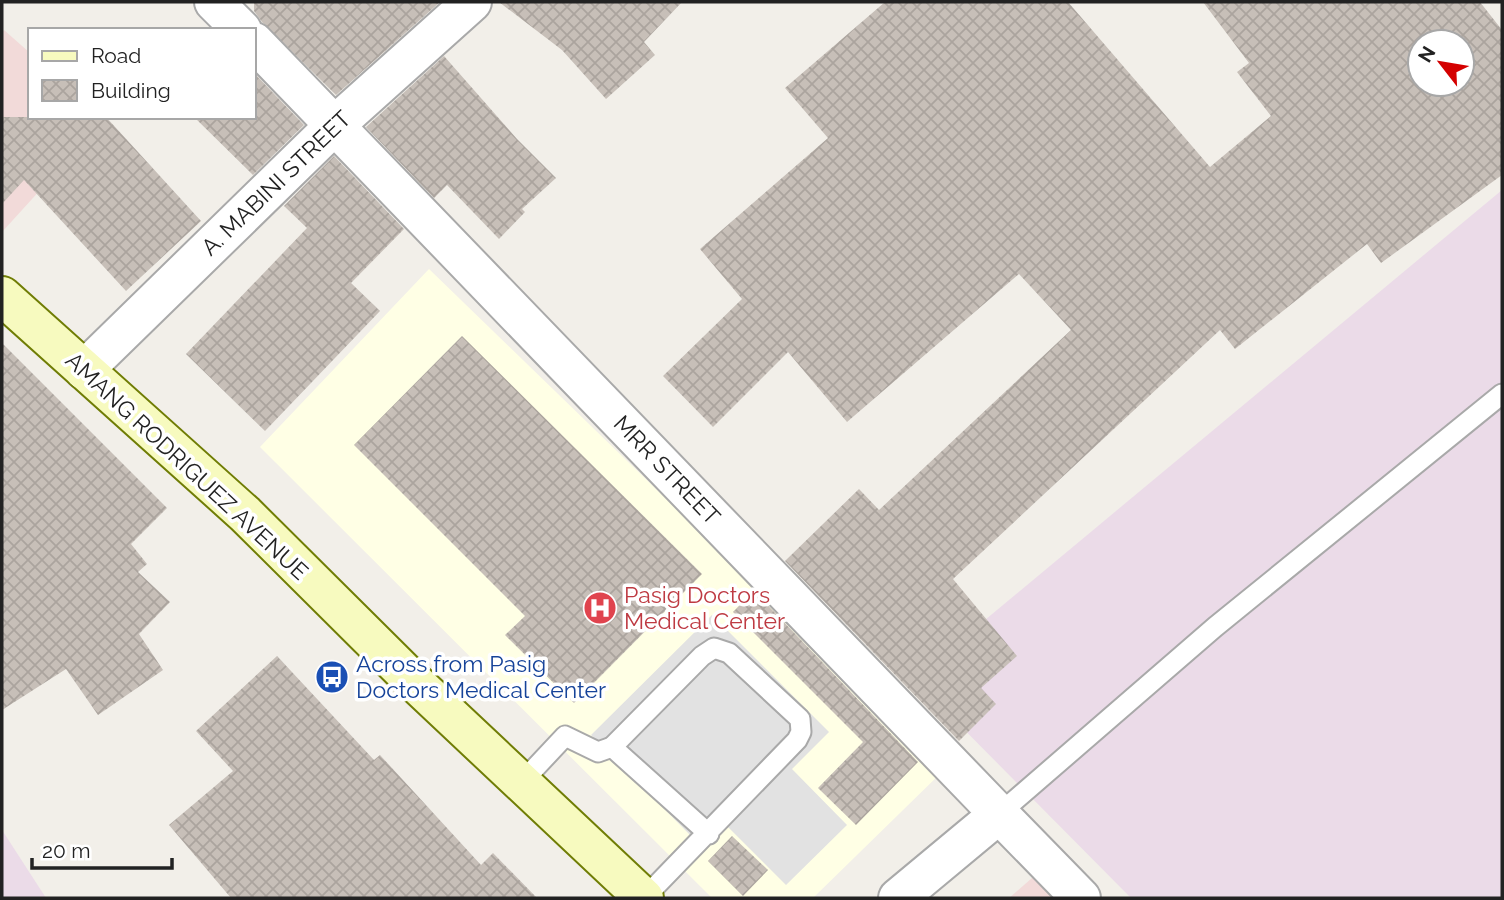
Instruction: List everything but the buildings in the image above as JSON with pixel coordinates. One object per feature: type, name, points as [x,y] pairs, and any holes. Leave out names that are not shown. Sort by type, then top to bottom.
[{"type":"main road","name":"AMANG RODRIGUEZ AVENUE","points":[[2,296],[245,514],[325,596],[520,784],[644,898]]},
{"type":"street","points":[[214,2],[240,28]]},
{"type":"street","name":"A. MABINI STREET","points":[[84,370],[335,125],[472,2]]},
{"type":"street","name":"MRR STREET","points":[[256,44],[1081,898]]},
{"type":"street","points":[[898,898],[999,814]]},
{"type":"lane","points":[[999,814],[1215,627],[1502,394]]},
{"type":"lane","points":[[520,784],[565,736],[598,752],[612,747],[702,656],[714,648],[729,653],[800,719],[801,732],[797,740],[709,834],[644,898]]},
{"type":"lane","points":[[612,747],[709,834]]},
{"type":"shaded area","points":[[4,30],[28,51],[28,119],[103,121],[2,232]]},
{"type":"shaded area","points":[[1502,190],[1502,898],[1131,898],[914,679]]},
{"type":"shaded area","name":"Pasig Doctors Medical Center","points":[[429,269],[945,769],[813,898],[712,898],[260,447]]},
{"type":"shaded area","points":[[712,615],[829,732],[792,769],[847,825],[786,885],[721,820],[697,842],[591,735]]},
{"type":"shaded area","points":[[2,830],[46,898],[2,898]]},
{"type":"shaded area","points":[[1040,871],[1063,898],[1009,898]]},
{"type":"place","name":"Pasig Doctors Medical Center","points":[[600,608]]},
{"type":"place","name":"Across from Pasig Doctors Medical Center","points":[[332,677]]}]
